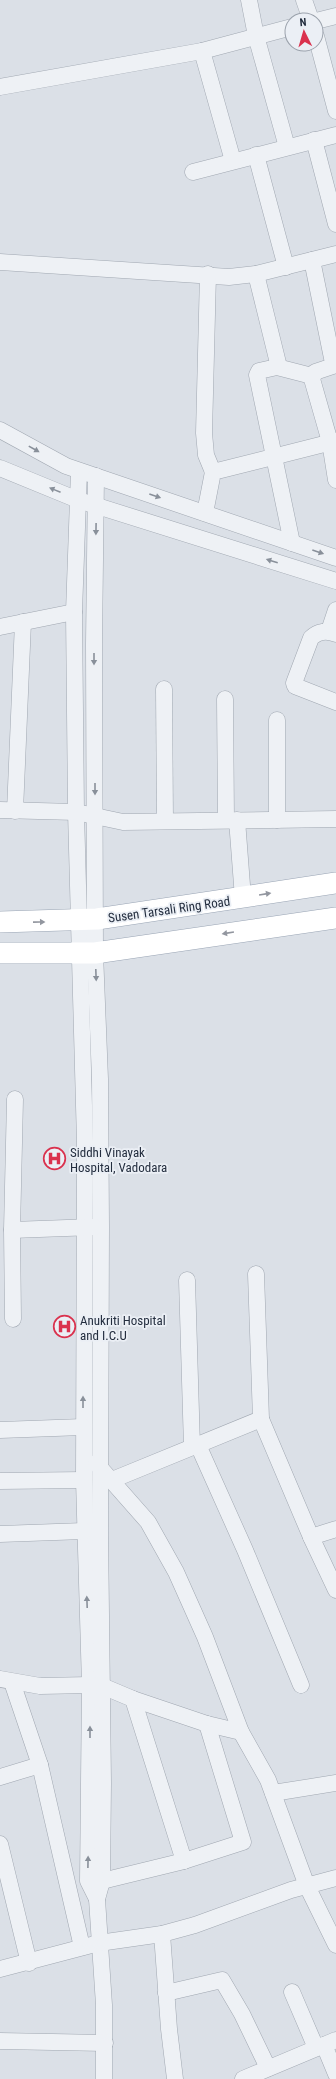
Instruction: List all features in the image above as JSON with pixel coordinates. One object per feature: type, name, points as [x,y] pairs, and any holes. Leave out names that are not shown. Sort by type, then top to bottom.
[{"type":"main road","name":"Susen Tarsali Ring Road","points":[[0,922],[88,920],[336,883]]},
{"type":"main road","points":[[0,953],[87,954],[336,918]]},
{"type":"street","points":[[249,0],[256,36],[287,147]]},
{"type":"street","points":[[304,0],[309,12]]},
{"type":"street","points":[[324,18],[336,16]]},
{"type":"street","points":[[0,87],[202,51],[284,28]]},
{"type":"street","points":[[202,51],[233,161]]},
{"type":"street","points":[[320,52],[336,112]]},
{"type":"street","points":[[193,172],[336,135]]},
{"type":"street","points":[[314,140],[336,224]]},
{"type":"street","points":[[256,155],[286,267]]},
{"type":"street","points":[[0,262],[208,274],[229,277],[256,274],[336,254]]},
{"type":"street","points":[[312,260],[334,363],[333,366],[315,372],[312,376]]},
{"type":"street","points":[[205,513],[213,472],[206,455],[204,434],[208,274]]},
{"type":"street","points":[[256,274],[278,363],[277,367]]},
{"type":"street","points":[[292,543],[257,375],[259,371],[277,367],[312,376]]},
{"type":"street","points":[[312,376],[333,441],[336,480]]},
{"type":"street","points":[[0,430],[66,466],[79,471],[336,558]]},
{"type":"street","points":[[213,472],[333,441]]},
{"type":"street","points":[[0,468],[78,500],[336,581]]},
{"type":"street","points":[[79,471],[74,612],[76,812],[88,920]]},
{"type":"street","points":[[96,476],[94,644],[95,815],[87,954],[83,1427],[84,1531],[96,1686]]},
{"type":"street","points":[[336,610],[333,633],[316,633],[311,638],[294,683],[295,686],[336,702]]},
{"type":"street","points":[[0,627],[74,612]]},
{"type":"street","points":[[23,622],[8,811],[76,812],[123,822],[336,819]]},
{"type":"street","points":[[164,689],[165,821]]},
{"type":"street","points":[[225,698],[232,820],[243,898]]},
{"type":"street","points":[[277,720],[277,820]]},
{"type":"street","points":[[87,954],[100,1079],[100,1465],[96,1686],[95,1881],[104,2005],[104,2079]]},
{"type":"street","points":[[13,1319],[6,1274],[12,1230],[6,1210],[7,1150],[15,1099]]},
{"type":"street","points":[[12,1230],[101,1227]]},
{"type":"street","points":[[256,1274],[261,1419],[311,1537],[336,1590]]},
{"type":"street","points":[[187,1280],[195,1446],[245,1550],[301,1685]]},
{"type":"street","points":[[112,1480],[261,1419]]},
{"type":"street","points":[[0,1430],[83,1427]]},
{"type":"street","points":[[84,1456],[100,1465],[148,1522],[176,1572],[205,1637],[241,1732],[268,1780],[307,1886],[336,1945]]},
{"type":"street","points":[[0,1481],[84,1480]]},
{"type":"street","points":[[311,1537],[336,1529]]},
{"type":"street","points":[[0,1534],[84,1531]]},
{"type":"street","points":[[6,1681],[40,1686],[96,1686],[207,1724],[241,1732]]},
{"type":"street","points":[[6,1681],[40,1765],[82,1947]]},
{"type":"street","points":[[133,1699],[184,1861]]},
{"type":"street","points":[[95,1881],[184,1861],[243,1842],[207,1724]]},
{"type":"street","points":[[0,1777],[40,1765]]},
{"type":"street","points":[[273,1793],[336,1783]]},
{"type":"street","points":[[0,1844],[29,1963]]},
{"type":"street","points":[[0,1969],[29,1963],[99,1943],[162,1934],[195,1925],[307,1886],[336,1878]]},
{"type":"street","points":[[162,1934],[166,1993],[175,2079]]},
{"type":"street","points":[[166,1993],[222,1980],[275,2071]]},
{"type":"street","points":[[292,1992],[326,2044],[336,2074]]},
{"type":"street","points":[[0,2041],[105,2043]]},
{"type":"street","points":[[243,2079],[275,2071],[326,2044]]},
{"type":"place","name":"Siddhi Vinayak Hospital, Vadodara","points":[[54,1159]]},
{"type":"place","name":"Anukriti Hospital and I.C.U","points":[[65,1327]]}]
